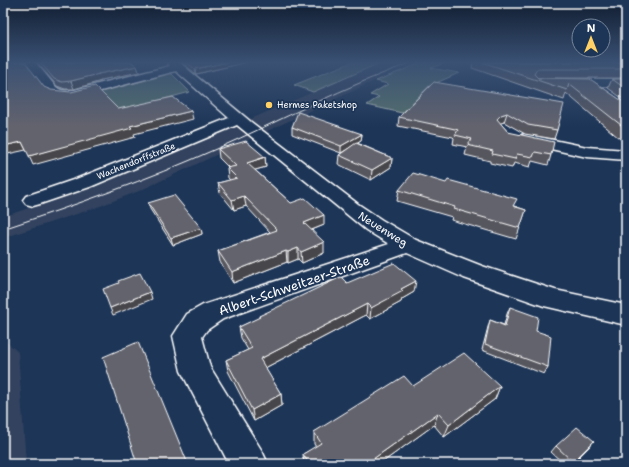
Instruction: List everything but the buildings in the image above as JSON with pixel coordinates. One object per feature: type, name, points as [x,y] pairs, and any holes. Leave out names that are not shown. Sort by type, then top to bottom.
[{"type":"street","points":[[47,84],[55,93],[65,94],[74,94],[109,84]]},
{"type":"street","name":"Neuenweg","points":[[199,84],[238,119],[374,226],[408,245],[473,272],[553,299],[626,315]]},
{"type":"street","points":[[591,84],[607,96]]},
{"type":"street","name":"Wachendorffstraße","points":[[33,200],[83,183],[238,119]]},
{"type":"street","points":[[512,136],[587,152],[626,155]]},
{"type":"street","name":"Albert-Schweitzer-Straße","points":[[249,464],[196,371],[187,336],[197,322],[213,312],[408,245]]},
{"type":"shaded area","points":[[332,84],[368,84],[139,191],[95,208],[3,238],[3,217],[119,176]]},
{"type":"shaded area","points":[[3,339],[18,352],[26,464],[3,464]]},
{"type":"green space","points":[[126,84],[182,84],[190,92],[116,112],[96,91]]},
{"type":"green space","points":[[297,84],[332,84],[313,92],[294,85]]},
{"type":"green space","points":[[388,84],[434,84],[429,86],[402,113],[367,105],[379,97],[370,95]]},
{"type":"tram line","points":[[3,229],[164,171],[241,138],[359,84]]},
{"type":"place","name":"Hermes Paketshop","points":[[269,105]]}]
